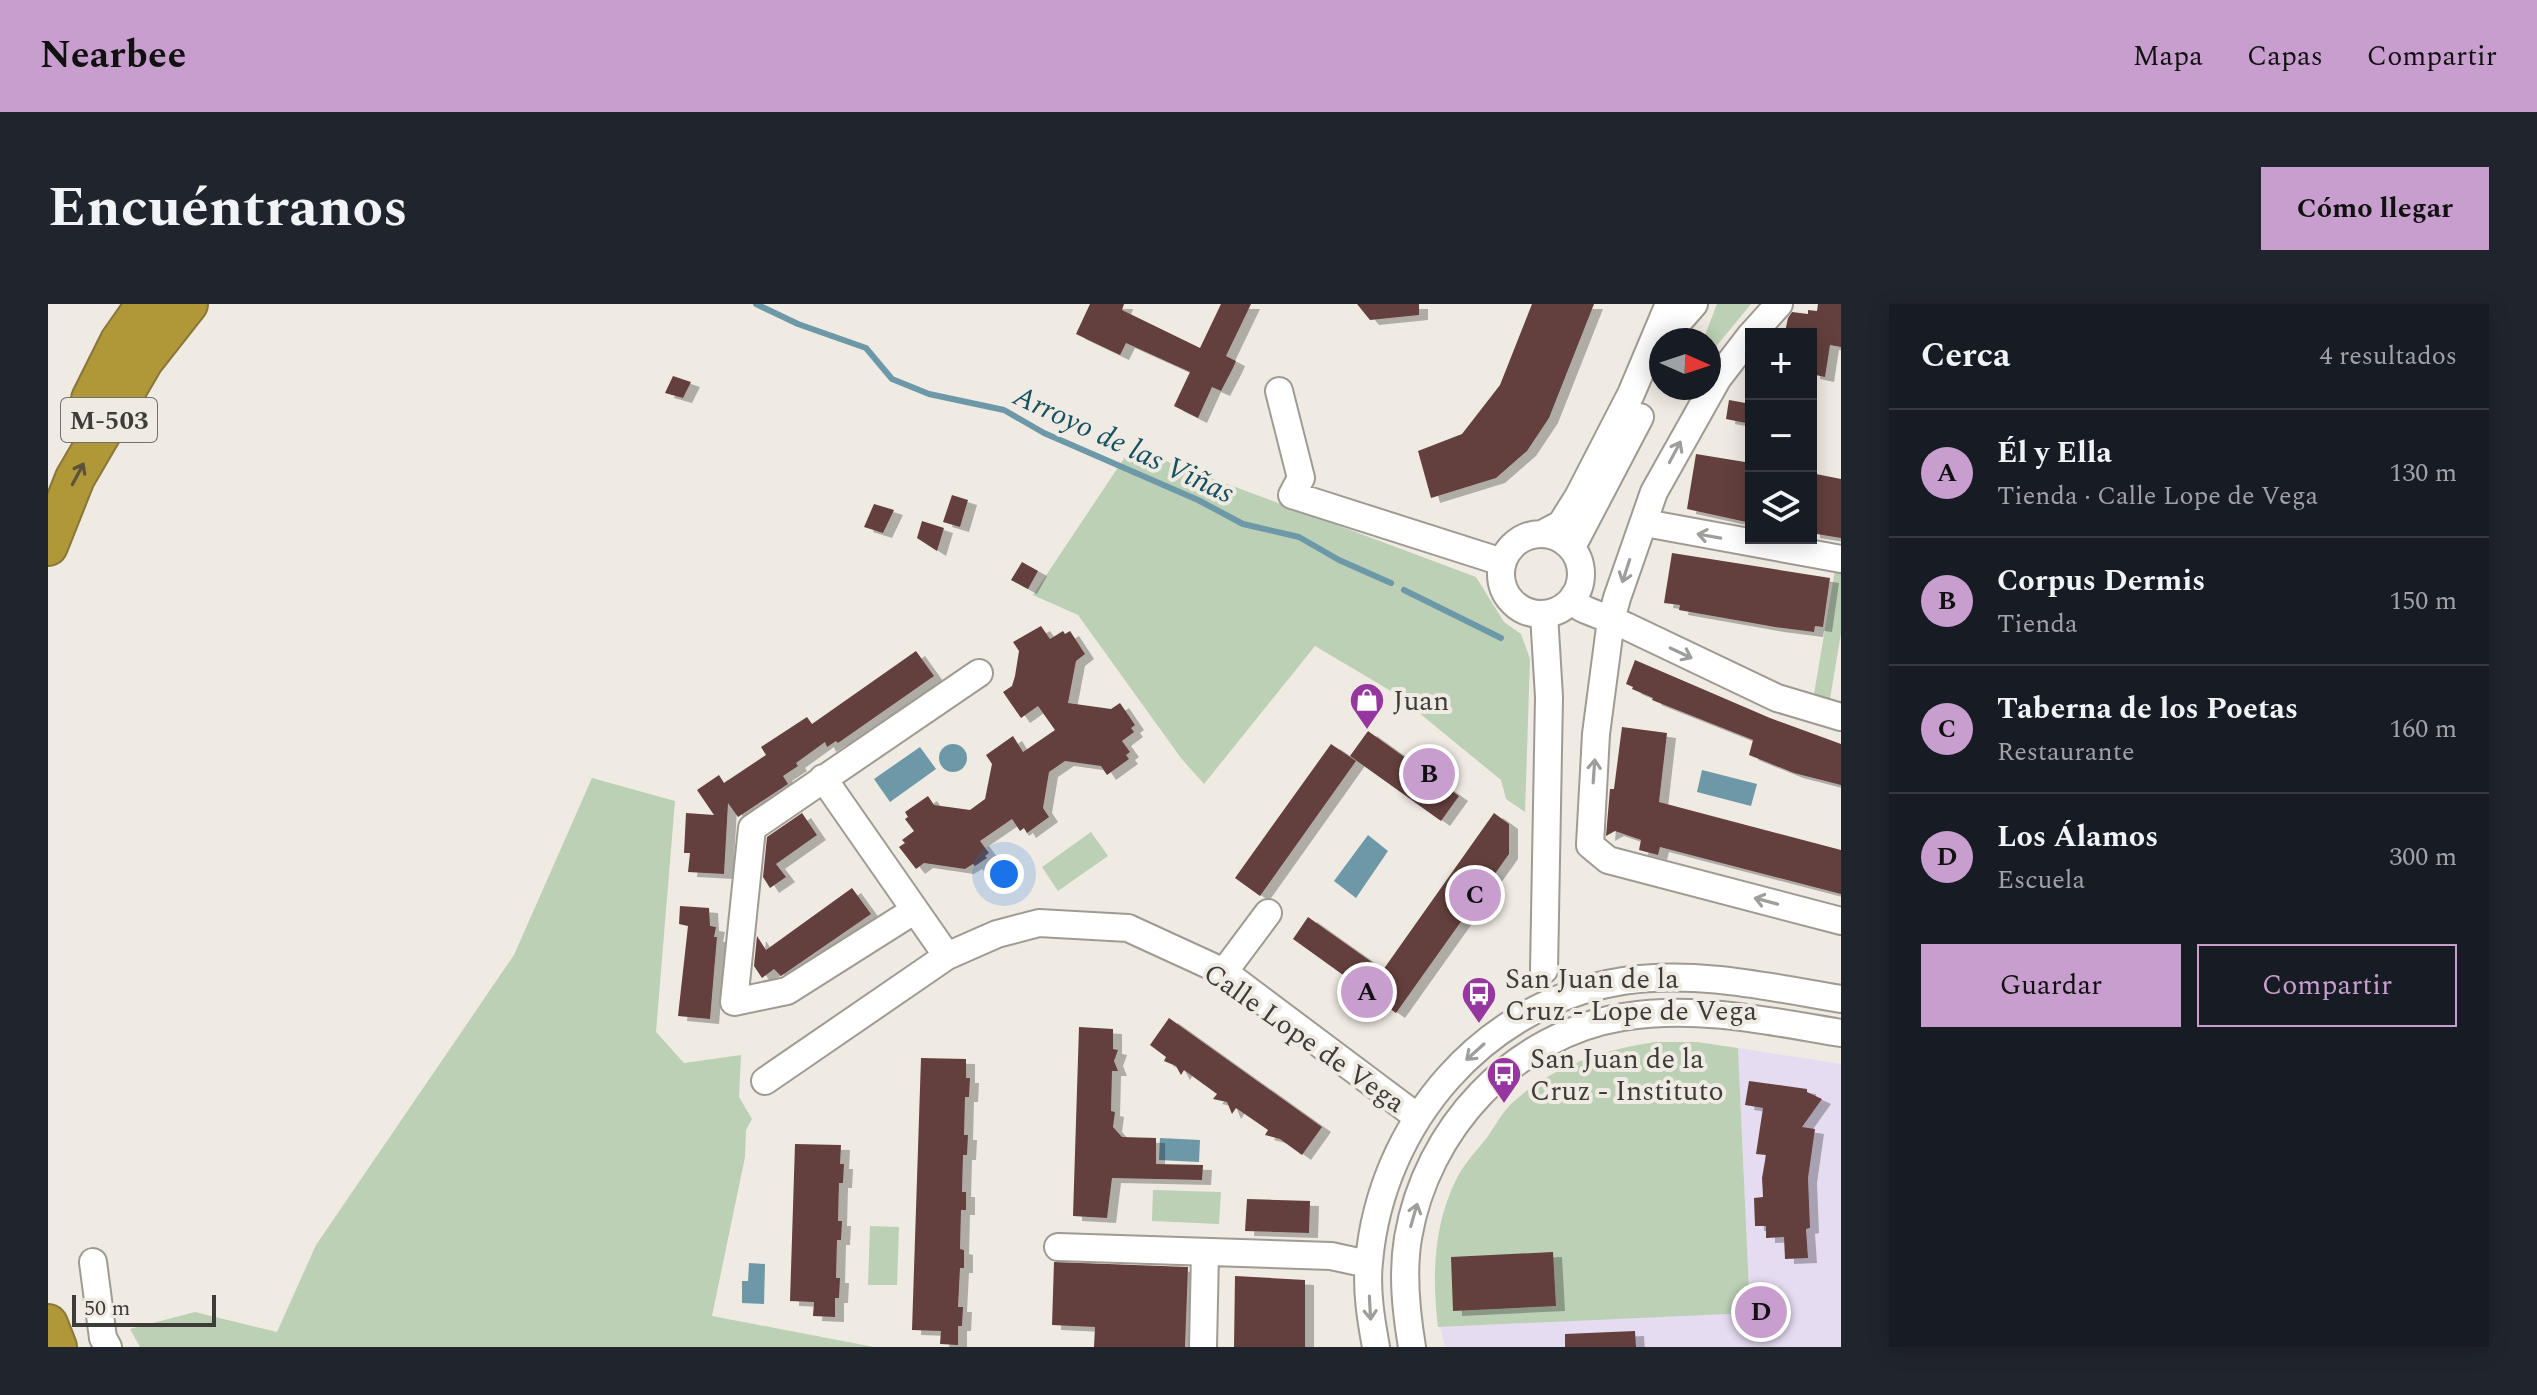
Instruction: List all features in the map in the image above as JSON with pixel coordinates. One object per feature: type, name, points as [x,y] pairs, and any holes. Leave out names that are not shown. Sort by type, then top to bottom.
[{"type":"highway","points":[[91,399],[120,341],[146,304]]},
{"type":"highway","name":"M-503","points":[[48,476],[123,348],[158,304]]},
{"type":"highway","name":"M-503","points":[[48,546],[75,478],[144,360],[188,304]]},
{"type":"highway","points":[[48,1324],[57,1347]]},
{"type":"street","points":[[1757,328],[1779,304]]},
{"type":"street","points":[[1649,394],[1608,481],[1574,540],[1573,549],[1581,572],[1574,596],[1563,607],[1544,614],[1523,611],[1508,599],[1501,581],[1506,553],[1518,540],[1555,529],[1564,520],[1631,394],[1680,314]]},
{"type":"street","points":[[1745,342],[1718,378],[1654,492],[1611,620],[1596,734],[1590,845],[1608,860],[1841,921]]},
{"type":"street","points":[[1279,391],[1301,478],[1292,495],[1502,562]]},
{"type":"street","points":[[1645,523],[1841,559]]},
{"type":"street","points":[[1544,533],[1560,538],[1573,549]]},
{"type":"street","points":[[1574,596],[1580,607],[1777,698],[1841,717]]},
{"type":"street","points":[[1529,1013],[1544,970],[1549,724],[1544,614]]},
{"type":"street","points":[[915,910],[787,991],[734,1002],[752,828],[979,673]]},
{"type":"street","points":[[823,778],[947,956]]},
{"type":"street","points":[[1224,972],[1268,913]]},
{"type":"street","name":"Calle Lope de Vega","points":[[765,1081],[947,956],[997,934],[1039,923],[1128,928],[1224,972],[1417,1118]]},
{"type":"street","points":[[1544,970],[1552,989],[1565,997]]},
{"type":"street","points":[[1376,1347],[1371,1321],[1368,1264],[1377,1214],[1390,1173],[1417,1118],[1453,1072],[1486,1042],[1529,1013],[1565,997],[1601,985],[1671,976],[1723,980],[1841,999]]},
{"type":"street","points":[[1412,1347],[1404,1291],[1408,1238],[1423,1184],[1456,1122],[1495,1080],[1529,1053],[1575,1030],[1623,1017],[1677,1012],[1729,1014],[1841,1033]]},
{"type":"street","points":[[1417,1118],[1445,1107],[1456,1122]]},
{"type":"street","points":[[1417,1118],[1417,1150],[1435,1157]]},
{"type":"street","points":[[1058,1247],[1331,1256],[1368,1264]]},
{"type":"street","points":[[1203,1347],[1205,1253]]},
{"type":"street","points":[[93,1262],[103,1338],[108,1347]]},
{"type":"shaded area","points":[[1738,1048],[1841,1064],[1841,1347],[1445,1347],[1440,1327],[1750,1312]]},
{"type":"green space","points":[[1717,304],[1751,304],[1721,340],[1721,328],[1708,328]]},
{"type":"green space","points":[[1131,448],[1476,577],[1504,622],[1521,634],[1530,659],[1525,812],[1506,799],[1501,780],[1396,694],[1315,646],[1204,784],[1181,758],[1078,615],[1033,595]]},
{"type":"green space","points":[[1835,570],[1841,571],[1841,633],[1830,699],[1814,694]]},
{"type":"green space","points":[[592,778],[675,801],[656,1032],[684,1063],[741,1055],[739,1097],[752,1119],[746,1130],[745,1157],[712,1316],[874,1347],[140,1347],[130,1329],[195,1312],[277,1332],[316,1245],[514,955]]},
{"type":"green space","points":[[1091,832],[1108,856],[1058,891],[1042,867]]},
{"type":"green space","points":[[1655,1042],[1697,1042],[1738,1048],[1750,1313],[1438,1327],[1435,1270],[1443,1214],[1460,1173],[1504,1112],[1526,1091],[1560,1070],[1596,1055]]},
{"type":"green space","points":[[1153,1190],[1221,1192],[1219,1224],[1152,1221]]},
{"type":"green space","points":[[870,1226],[899,1227],[897,1285],[868,1285]]},
{"type":"water","points":[[953,744],[963,748],[967,758],[963,768],[953,772],[943,768],[939,758],[943,748]]},
{"type":"water","points":[[920,747],[936,769],[890,802],[874,779]]},
{"type":"water","points":[[1702,770],[1757,784],[1751,806],[1697,792]]},
{"type":"water","points":[[1368,835],[1388,851],[1356,898],[1334,881]]},
{"type":"water","points":[[1160,1138],[1200,1140],[1199,1162],[1159,1160]]},
{"type":"water","points":[[749,1263],[765,1264],[764,1304],[742,1303],[742,1281],[748,1281]]},
{"type":"building","points":[[1090,304],[1124,304],[1122,310],[1200,348],[1221,304],[1251,304],[1226,356],[1236,361],[1233,368],[1221,391],[1212,387],[1198,418],[1174,406],[1190,372],[1126,343],[1120,355],[1076,334]]},
{"type":"building","points":[[1357,304],[1419,304],[1419,315],[1370,320]]},
{"type":"building","points":[[1532,304],[1594,304],[1549,418],[1527,451],[1496,478],[1431,498],[1418,451],[1462,434],[1500,385]]},
{"type":"building","points":[[1818,304],[1841,304],[1841,347],[1830,345],[1825,377],[1817,375],[1817,328],[1786,328],[1792,312],[1808,314],[1808,310],[1817,311]]},
{"type":"building","points":[[673,376],[691,382],[683,398],[665,393]]},
{"type":"building","points":[[1729,400],[1745,403],[1745,423],[1726,419]]},
{"type":"building","points":[[1696,454],[1745,462],[1745,522],[1687,509]]},
{"type":"building","points":[[1817,474],[1841,479],[1841,538],[1817,534]]},
{"type":"building","points":[[952,495],[968,500],[960,527],[943,522]]},
{"type":"building","points":[[874,504],[894,510],[883,533],[864,527]]},
{"type":"building","points":[[922,521],[944,528],[937,551],[917,538]]},
{"type":"building","points":[[1672,553],[1830,578],[1823,627],[1815,626],[1814,632],[1775,627],[1679,610],[1680,605],[1664,603]]},
{"type":"building","points":[[1022,562],[1038,571],[1028,589],[1011,580]]},
{"type":"building","points":[[1041,626],[1050,639],[1063,631],[1065,634],[1070,631],[1085,654],[1076,661],[1068,703],[1111,709],[1120,703],[1135,725],[1131,728],[1134,732],[1122,741],[1130,752],[1126,755],[1129,759],[1107,775],[1101,766],[1065,761],[1049,772],[1043,808],[1049,817],[1027,833],[1024,828],[1020,831],[1012,819],[980,841],[989,853],[975,866],[973,864],[965,869],[924,863],[916,869],[899,847],[905,843],[902,840],[914,831],[905,819],[908,817],[905,812],[928,796],[934,805],[970,810],[985,799],[992,764],[986,755],[1013,736],[1023,752],[1055,730],[1038,706],[1021,718],[1003,692],[1012,686],[1015,676],[1019,651],[1013,642]]},
{"type":"building","points":[[916,651],[934,676],[838,743],[836,741],[827,747],[825,742],[783,776],[788,784],[738,817],[728,803],[724,874],[688,872],[690,853],[684,853],[686,813],[714,815],[697,790],[719,775],[724,783],[766,755],[761,747],[807,717],[812,724]]},
{"type":"building","points":[[1635,660],[1770,718],[1841,744],[1841,785],[1794,773],[1749,755],[1753,740],[1632,689],[1626,684]]},
{"type":"building","points":[[1622,727],[1667,733],[1659,802],[1841,850],[1841,894],[1660,847],[1658,855],[1639,850],[1641,840],[1615,831],[1606,836],[1610,789],[1614,789]]},
{"type":"building","points":[[1368,731],[1459,796],[1441,821],[1350,756]]},
{"type":"building","points":[[1331,744],[1356,761],[1260,896],[1235,878]]},
{"type":"building","points":[[802,813],[817,835],[776,864],[786,877],[770,888],[763,877],[767,837]]},
{"type":"building","points":[[1494,813],[1509,824],[1509,854],[1396,1013],[1293,939],[1308,917],[1383,970]]},
{"type":"building","points":[[852,888],[871,914],[781,976],[774,969],[762,978],[754,966],[757,936],[766,950]]},
{"type":"building","points":[[680,906],[709,908],[710,926],[716,927],[710,1019],[678,1016],[688,926],[679,924]]},
{"type":"building","points":[[1169,1018],[1322,1127],[1302,1155],[1280,1139],[1265,1135],[1268,1130],[1236,1108],[1232,1114],[1227,1102],[1213,1099],[1217,1094],[1184,1070],[1181,1075],[1176,1066],[1164,1061],[1166,1057],[1150,1045]]},
{"type":"building","points":[[1079,1027],[1113,1029],[1113,1049],[1118,1050],[1114,1061],[1118,1071],[1112,1071],[1113,1127],[1122,1137],[1156,1138],[1156,1164],[1203,1165],[1202,1180],[1112,1178],[1107,1218],[1073,1216]]},
{"type":"building","points":[[921,1058],[966,1059],[966,1078],[970,1078],[969,1097],[965,1097],[964,1135],[968,1135],[967,1155],[963,1155],[962,1192],[966,1192],[966,1210],[961,1210],[960,1249],[964,1250],[964,1268],[960,1268],[958,1307],[963,1307],[962,1326],[958,1326],[958,1345],[940,1344],[941,1331],[912,1330]]},
{"type":"building","points":[[1749,1081],[1807,1089],[1807,1092],[1822,1099],[1802,1127],[1815,1129],[1808,1178],[1808,1258],[1785,1259],[1784,1237],[1766,1238],[1766,1226],[1755,1226],[1754,1198],[1763,1197],[1766,1155],[1756,1154],[1763,1108],[1745,1105]]},
{"type":"building","points":[[795,1144],[841,1145],[840,1164],[844,1164],[843,1183],[839,1183],[838,1221],[842,1221],[841,1240],[837,1240],[836,1278],[840,1278],[839,1298],[835,1298],[835,1317],[813,1316],[814,1302],[790,1301]]},
{"type":"building","points":[[1247,1199],[1310,1201],[1309,1233],[1245,1231]]},
{"type":"building","points":[[1553,1252],[1556,1306],[1453,1311],[1451,1257]]},
{"type":"building","points":[[1054,1262],[1188,1267],[1185,1347],[1094,1347],[1095,1327],[1052,1325]]},
{"type":"building","points":[[1235,1276],[1305,1280],[1305,1347],[1234,1347]]},
{"type":"building","points":[[1635,1331],[1636,1347],[1565,1347],[1565,1334]]},
{"type":"waterway","name":"Arroyo de las Viñas","points":[[756,304],[798,324],[866,348],[892,379],[929,394],[1004,410],[1044,433],[1198,500],[1243,524],[1299,537],[1339,560],[1391,583]]},
{"type":"waterway","name":"Arroyo de las Viñas","points":[[1404,590],[1501,638]]},
{"type":"place","name":"Juan","points":[[1367,731]]},
{"type":"place","name":"Corpus Dermis","points":[[1429,774]]},
{"type":"place","name":"Taberna de los Poetas","points":[[1475,895]]},
{"type":"place","name":"Él y Ella","points":[[1367,992]]},
{"type":"place","name":"San Juan de la Cruz - Lope de Vega","points":[[1479,1025]]},
{"type":"place","name":"San Juan de la Cruz - Instituto","points":[[1504,1105]]},
{"type":"place","name":"Los Álamos","points":[[1761,1312]]}]
